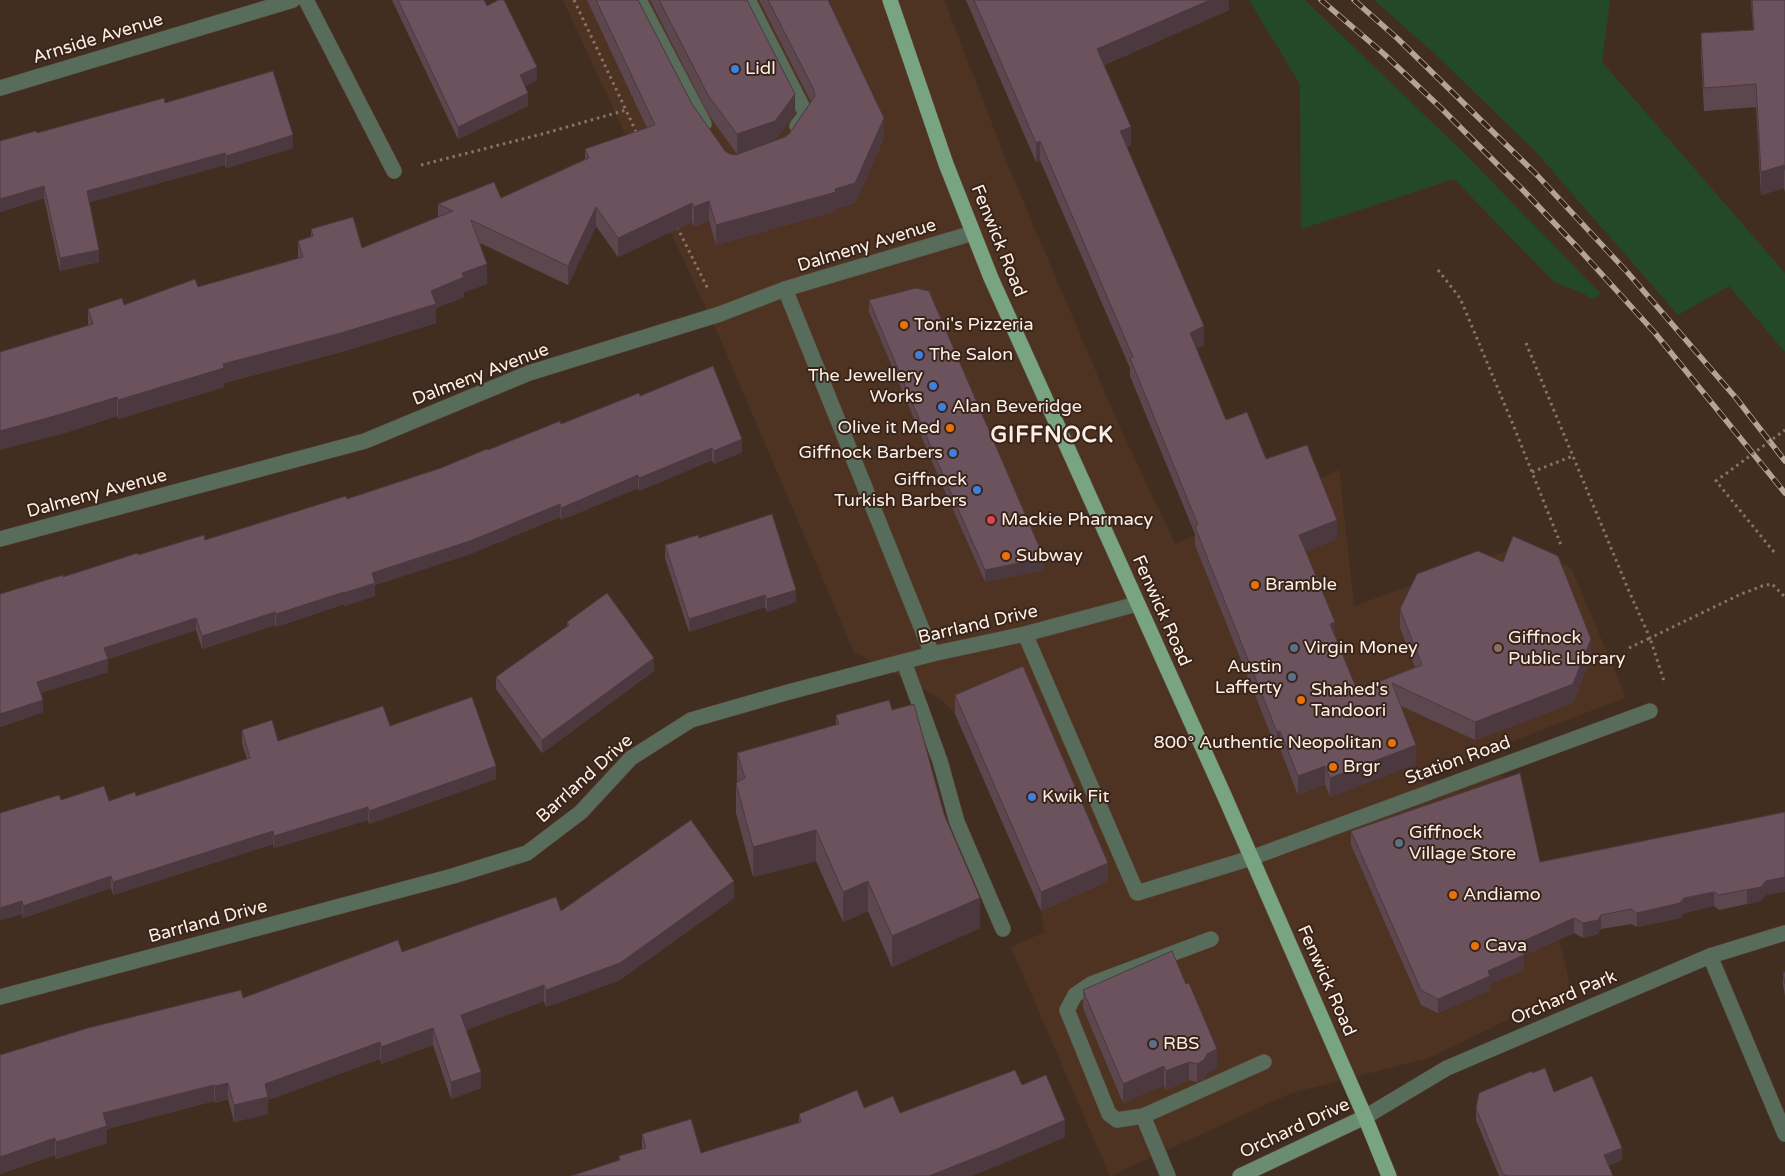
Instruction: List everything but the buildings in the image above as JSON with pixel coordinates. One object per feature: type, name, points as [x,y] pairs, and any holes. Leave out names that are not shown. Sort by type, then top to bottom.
[{"type":"main road","name":"Fenwick Road","points":[[890,0],[943,154],[991,278],[1224,795],[1366,1117],[1389,1176]]},
{"type":"street","name":"Arnside Avenue","points":[[0,88],[293,0]]},
{"type":"street","points":[[306,0],[394,172]]},
{"type":"street","points":[[639,0],[700,119],[711,134]]},
{"type":"street","points":[[748,0],[806,114],[786,141]]},
{"type":"street","name":"Dalmeny Avenue","points":[[0,539],[365,441],[529,373],[720,314],[785,289],[973,233]]},
{"type":"street","points":[[785,289],[932,654]]},
{"type":"street","name":"Barrland Drive","points":[[0,997],[453,876],[527,853],[582,812],[631,758],[691,720],[932,654],[1025,634],[1137,604]]},
{"type":"street","name":"Station Road","points":[[1025,634],[1137,892],[1251,858],[1650,711]]},
{"type":"street","points":[[904,662],[940,761],[957,822],[1003,928]]},
{"type":"street","name":"Orchard Park","points":[[1366,1117],[1447,1068],[1710,956],[1785,933]]},
{"type":"street","points":[[1210,939],[1091,984],[1075,995],[1067,1010],[1109,1114],[1117,1120],[1143,1116],[1264,1062]]},
{"type":"street","points":[[1710,956],[1785,1134]]},
{"type":"street","points":[[1143,1116],[1168,1176]]},
{"type":"street","name":"Orchard Drive","points":[[1240,1176],[1366,1117]]},
{"type":"path","points":[[574,0],[638,136]]},
{"type":"path","points":[[394,172],[546,133],[626,110]]},
{"type":"path","points":[[676,223],[720,314]]},
{"type":"path","points":[[1438,270],[1460,298],[1560,545]]},
{"type":"path","points":[[1526,343],[1650,638],[1665,684]]},
{"type":"path","points":[[1774,552],[1716,481],[1785,430]]},
{"type":"path","points":[[1532,472],[1573,456]]},
{"type":"path","points":[[1629,648],[1739,595],[1762,586],[1772,584],[1785,596]]},
{"type":"shaded area","points":[[563,0],[944,0],[1011,173],[1117,421],[1175,544],[1339,470],[1354,606],[1525,545],[1571,568],[1626,697],[1424,776],[1432,798],[1497,773],[1521,787],[1571,989],[1429,1058],[1291,1093],[1110,1176],[1011,947],[1045,932],[1041,911],[955,714],[941,699],[854,652],[720,338]]},
{"type":"green space","points":[[1249,0],[1305,0],[1463,152],[1600,293],[1593,300],[1583,293],[1554,282],[1454,179],[1301,229],[1300,84]]},
{"type":"green space","points":[[1374,0],[1610,0],[1602,62],[1785,273],[1785,352],[1729,286],[1678,315],[1535,151],[1434,53]]},
{"type":"railway","points":[[1321,0],[1384,54],[1441,108],[1578,248],[1655,333],[1785,493]]},
{"type":"railway","points":[[1354,0],[1398,39],[1536,174],[1628,273],[1736,398],[1785,461]]},
{"type":"place","name":"Lidl","points":[[735,69]]},
{"type":"place","name":"Toni's Pizzeria","points":[[904,325]]},
{"type":"place","name":"The Salon","points":[[919,355]]},
{"type":"place","name":"The Jewellery Works","points":[[933,386]]},
{"type":"place","name":"Alan Beveridge","points":[[942,407]]},
{"type":"place","name":"Olive it Med","points":[[950,428]]},
{"type":"place","name":"Giffnock Barbers","points":[[953,453]]},
{"type":"place","name":"Giffnock Turkish Barbers","points":[[977,490]]},
{"type":"place","name":"Mackie Pharmacy","points":[[991,520]]},
{"type":"place","name":"Subway","points":[[1006,556]]},
{"type":"place","name":"Bramble","points":[[1255,585]]},
{"type":"place","name":"Virgin Money","points":[[1294,648]]},
{"type":"place","name":"Giffnock Public Library","points":[[1498,648]]},
{"type":"place","name":"Austin Lafferty","points":[[1292,677]]},
{"type":"place","name":"Shahed's Tandoori","points":[[1301,700]]},
{"type":"place","name":"800° Authentic Neopolitan","points":[[1392,743]]},
{"type":"place","name":"Brgr","points":[[1333,767]]},
{"type":"place","name":"Kwik Fit","points":[[1032,797]]},
{"type":"place","name":"Giffnock Village Store","points":[[1399,843]]},
{"type":"place","name":"Andiamo","points":[[1453,895]]},
{"type":"place","name":"Cava","points":[[1475,946]]},
{"type":"place","name":"RBS","points":[[1153,1044]]},
{"type":"district","name":"GIFFNOCK","points":[[1052,436]]}]
